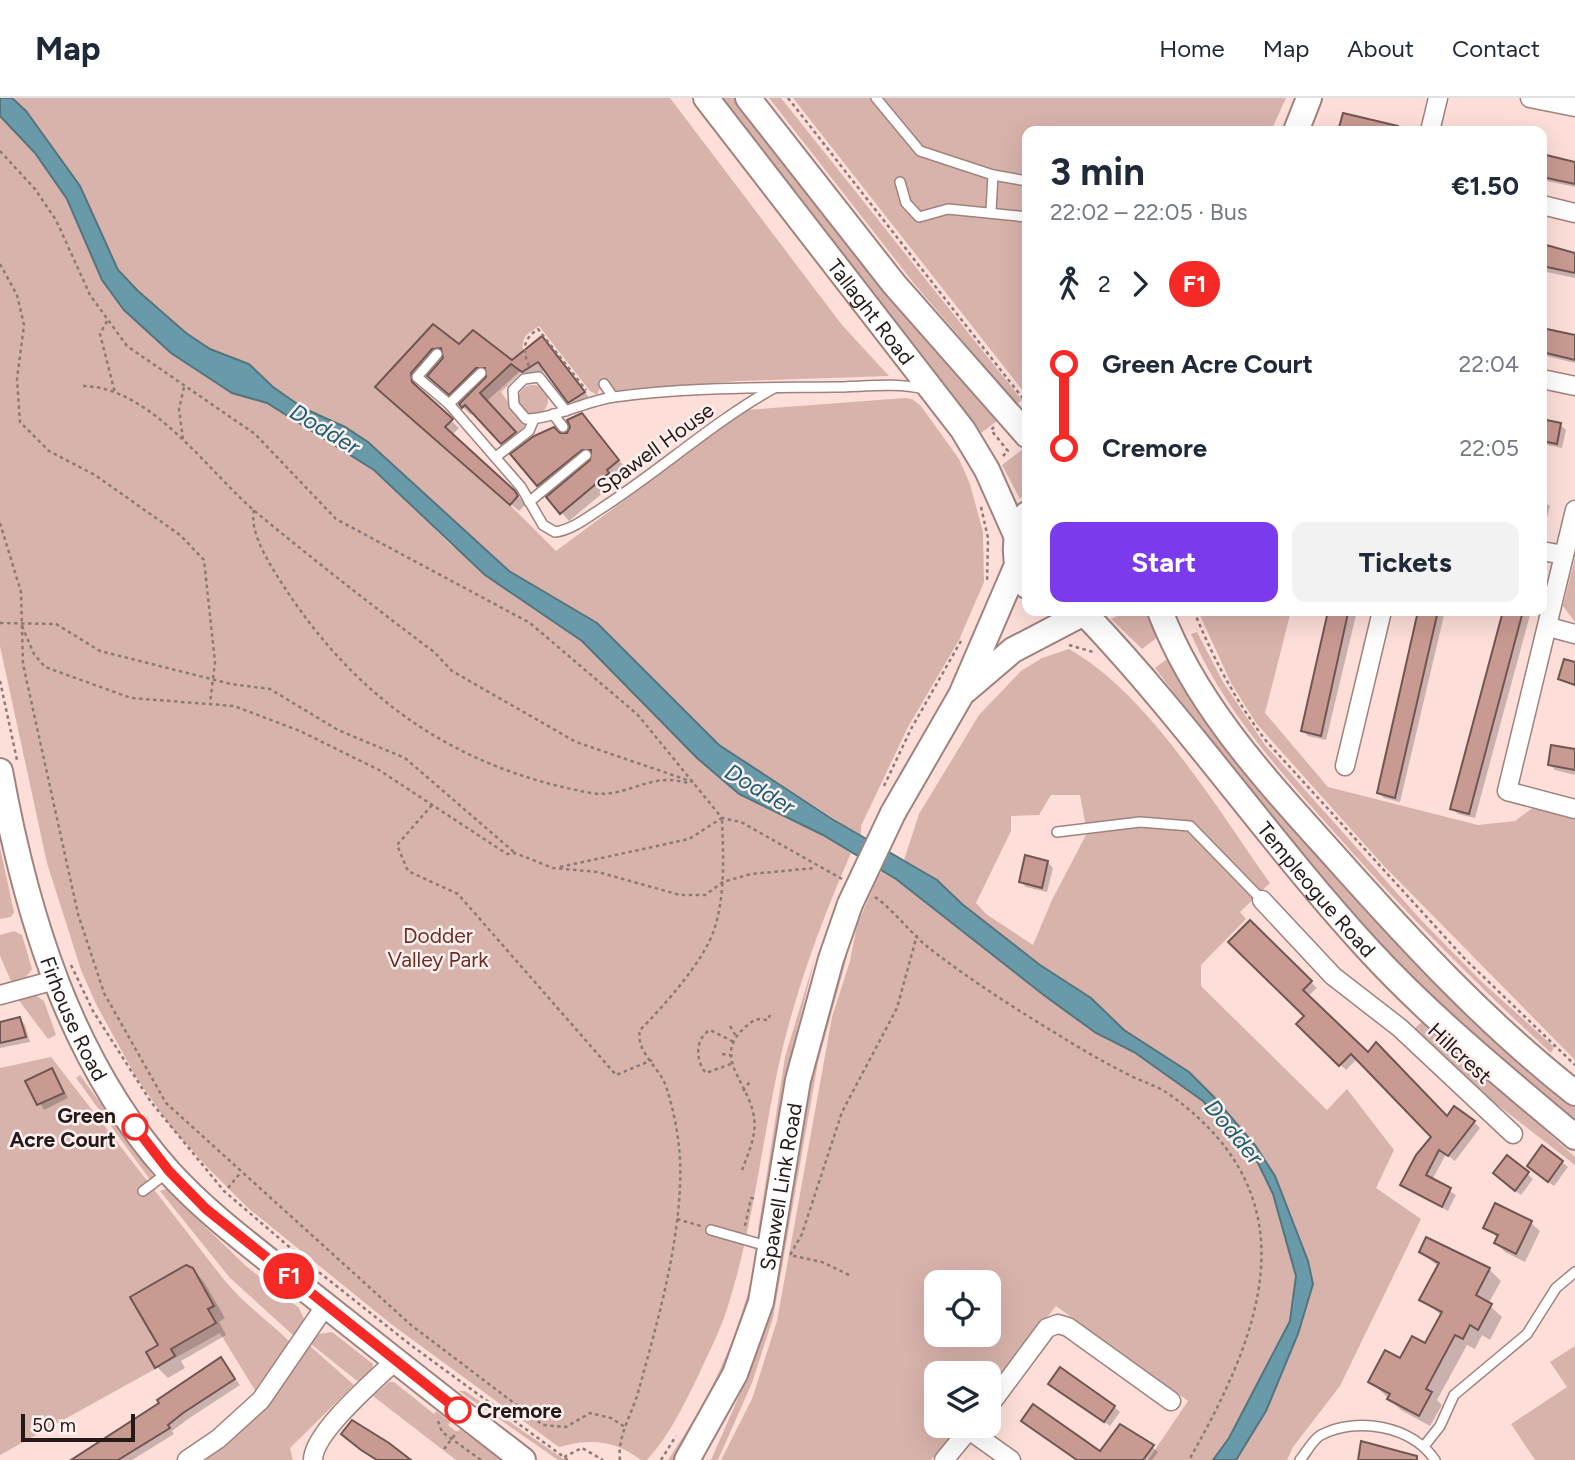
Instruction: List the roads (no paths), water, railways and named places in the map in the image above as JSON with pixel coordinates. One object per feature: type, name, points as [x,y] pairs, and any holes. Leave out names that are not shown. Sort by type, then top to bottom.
[{"type":"main road","name":"Tallaght Road","points":[[705,98],[936,394],[1022,524]]},
{"type":"main road","name":"Tallaght Road","points":[[748,98],[894,284],[1022,429]]},
{"type":"main road","points":[[1298,126],[1309,98]]},
{"type":"main road","points":[[961,695],[1022,575],[1022,524]]},
{"type":"main road","points":[[961,695],[1013,650],[1076,616]]},
{"type":"main road","name":"Templeogue Road","points":[[1085,616],[1131,662],[1295,866],[1368,950],[1425,1006],[1575,1137]]},
{"type":"main road","name":"Templeogue Road","points":[[1162,616],[1188,673],[1220,722],[1249,759],[1394,922],[1476,1004],[1575,1093]]},
{"type":"main road","name":"Spawell Link Road","points":[[687,1460],[735,1374],[761,1301],[798,1080],[827,970],[850,904],[893,813],[961,695]]},
{"type":"main road","name":"Firhouse Road","points":[[0,771],[22,876],[97,1069],[144,1140],[169,1171],[213,1215],[523,1460]]},
{"type":"street","points":[[1431,126],[1438,98]]},
{"type":"street","points":[[1530,98],[1553,100],[1575,107]]},
{"type":"street","points":[[1547,206],[1575,213]]},
{"type":"street","points":[[1547,380],[1575,386]]},
{"type":"street","points":[[1575,510],[1549,627],[1507,792],[1575,809]]},
{"type":"street","points":[[1547,552],[1564,555]]},
{"type":"street","points":[[1345,766],[1381,616]]},
{"type":"street","points":[[1549,627],[1575,634]]},
{"type":"street","points":[[1262,900],[1333,976],[1400,1028]]},
{"type":"street","points":[[0,995],[61,971]]},
{"type":"street","name":"Hillcrest","points":[[1425,1006],[1400,1028],[1513,1134]]},
{"type":"street","points":[[187,1460],[218,1439],[261,1400],[326,1305]]},
{"type":"street","points":[[1001,1390],[1047,1328],[1058,1324],[1068,1327],[1171,1401]]},
{"type":"street","points":[[317,1457],[347,1408],[395,1361]]},
{"type":"street","points":[[944,1460],[963,1438]]},
{"type":"street","points":[[984,1438],[1011,1460]]},
{"type":"lane","points":[[876,98],[920,151],[993,175],[1022,180]]},
{"type":"lane","points":[[992,211],[993,175]]},
{"type":"lane","points":[[900,182],[906,203],[919,217],[948,209],[992,211],[1022,216]]},
{"type":"lane","points":[[437,354],[417,377],[449,404],[497,456],[529,502],[586,455]]},
{"type":"lane","points":[[896,386],[908,374],[910,367],[906,355]]},
{"type":"lane","points":[[449,404],[481,373]]},
{"type":"lane","points":[[497,456],[529,431],[534,419],[520,416],[512,395],[516,385],[532,376],[542,380],[566,411]]},
{"type":"lane","points":[[604,384],[612,397]]},
{"type":"lane","name":"Spawell House","points":[[534,419],[612,397],[776,388],[896,386],[915,387],[936,394]]},
{"type":"lane","name":"Spawell House","points":[[529,502],[543,525],[552,530],[569,527],[612,501],[746,404],[776,388]]},
{"type":"lane","points":[[553,414],[563,427]]},
{"type":"lane","points":[[1057,832],[1140,822],[1190,826],[1262,900]]},
{"type":"lane","points":[[143,1191],[169,1171]]},
{"type":"lane","points":[[711,1230],[772,1248]]},
{"type":"lane","points":[[1425,1445],[1440,1426],[1454,1395],[1527,1335],[1556,1288],[1575,1272]]},
{"type":"lane","points":[[1300,1460],[1319,1436],[1359,1423],[1397,1432],[1425,1445],[1435,1460]]},
{"type":"water","name":"Dodder","points":[[0,98],[12,98],[26,111],[80,186],[118,270],[186,333],[210,349],[249,364],[273,387],[303,408],[345,427],[368,442],[509,571],[597,623],[719,745],[832,819],[937,880],[962,904],[1040,965],[1091,998],[1124,1030],[1189,1072],[1213,1096],[1255,1145],[1275,1176],[1308,1261],[1313,1284],[1298,1334],[1266,1411],[1236,1460],[1213,1460],[1229,1438],[1290,1321],[1296,1276],[1273,1194],[1258,1163],[1203,1101],[1134,1052],[1096,1033],[896,879],[823,835],[739,794],[697,758],[582,641],[485,575],[374,470],[267,403],[232,393],[171,353],[124,310],[102,280],[67,199],[35,153],[0,116]]},
{"type":"place","name":"Green Acre Court","points":[[135,1127]]},
{"type":"place","name":"Cremore","points":[[458,1410]]},
{"type":"park label","name":"Dodder Valley Park","points":[[438,947]]}]
